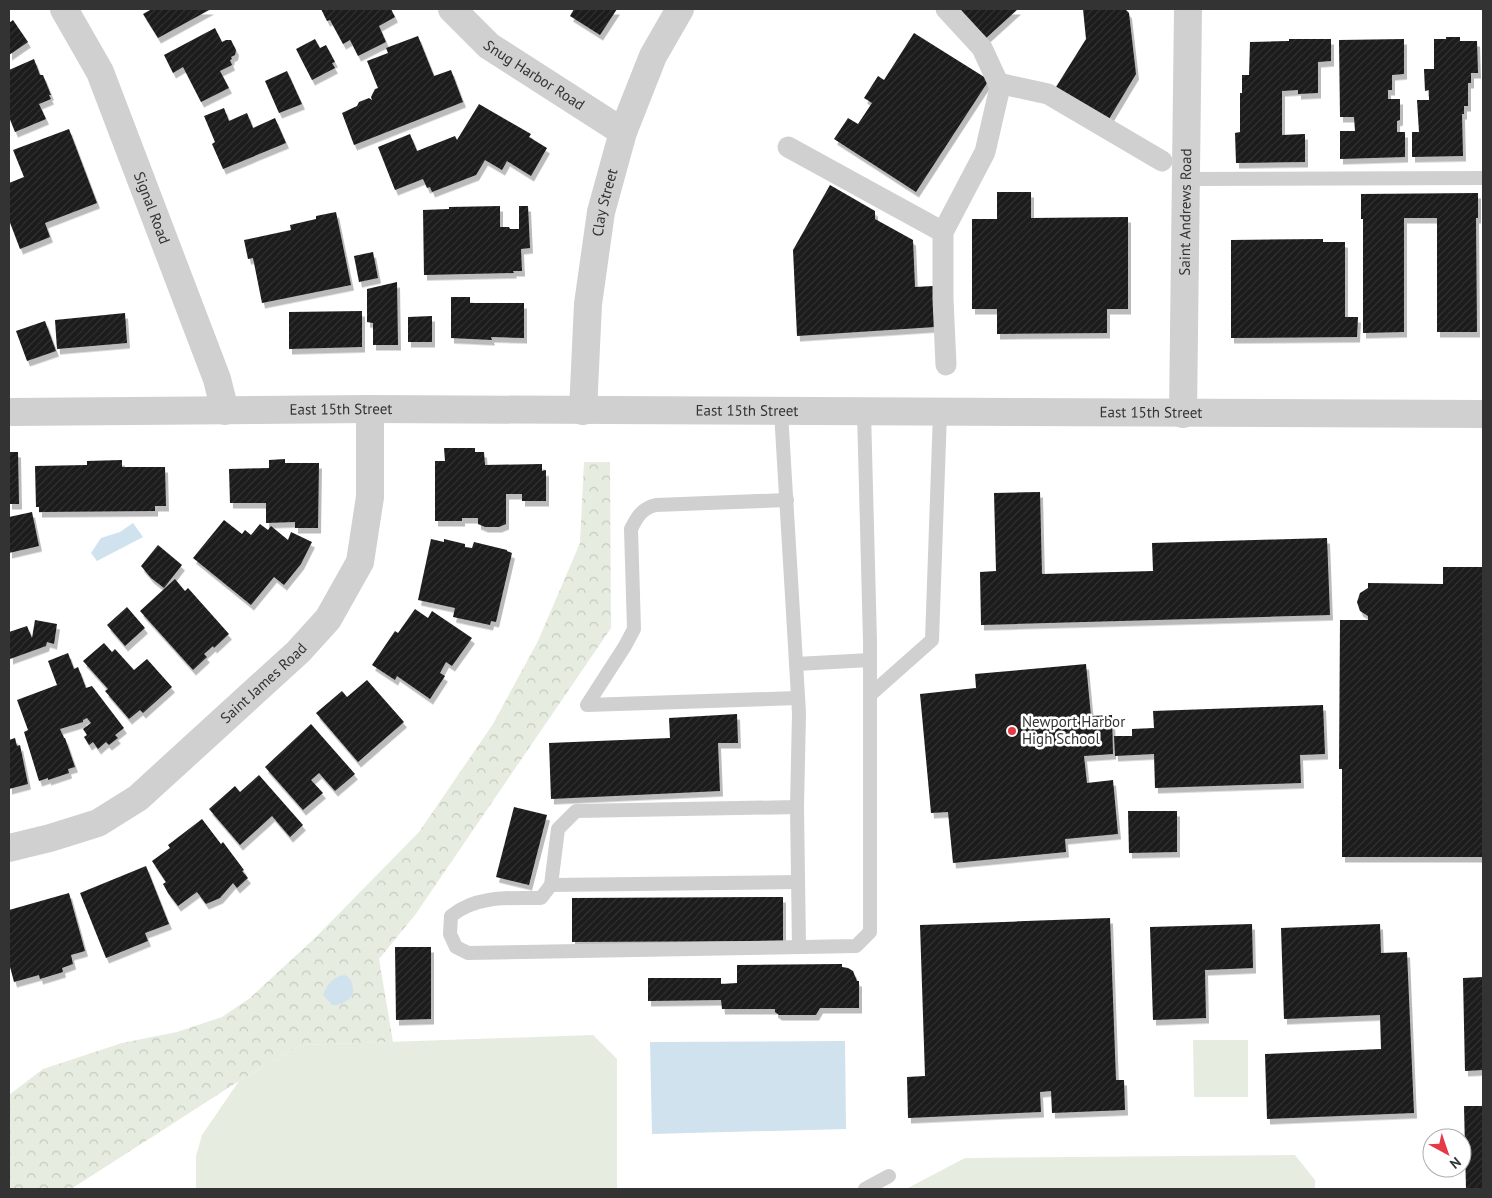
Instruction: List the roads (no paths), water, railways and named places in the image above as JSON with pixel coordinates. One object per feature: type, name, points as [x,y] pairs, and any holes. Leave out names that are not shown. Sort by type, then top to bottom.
[{"type":"street","name":"Signal Road","points":[[64,9],[100,72],[217,379],[225,411]]},
{"type":"street","name":"Snug Harbor Road","points":[[452,9],[488,46],[624,132]]},
{"type":"street","name":"Clay Street","points":[[583,411],[588,304],[601,212],[624,132],[653,56],[680,9]]},
{"type":"street","points":[[946,9],[982,48],[1000,87],[985,152],[943,232],[943,299],[946,365]]},
{"type":"street","name":"Saint Andrews Road","points":[[1183,414],[1188,9]]},
{"type":"street","points":[[998,83],[1048,94],[1162,161]]},
{"type":"street","points":[[788,147],[943,232]]},
{"type":"street","name":"East 15th Street","points":[[9,412],[370,409],[1483,414]]},
{"type":"street","name":"Saint James Road","points":[[9,848],[98,823],[138,798],[298,652],[328,620],[360,562],[370,497],[370,409]]},
{"type":"lane","points":[[1186,180],[1483,178]]},
{"type":"lane","points":[[781,412],[799,713],[797,807],[798,947]]},
{"type":"lane","points":[[797,807],[576,812],[558,828],[550,885],[541,898],[494,898],[458,910],[451,916],[450,934],[456,947],[468,953],[856,946],[870,932],[870,660],[864,412]]},
{"type":"lane","points":[[870,695],[932,640],[940,413]]},
{"type":"lane","points":[[787,500],[656,505],[643,510],[631,530],[634,630],[587,705],[798,698]]},
{"type":"lane","points":[[796,664],[870,660]]},
{"type":"lane","points":[[550,885],[798,882]]},
{"type":"lane","points":[[865,1189],[890,1176]]},
{"type":"water","points":[[133,523],[143,537],[97,561],[91,553],[101,538],[120,532]]},
{"type":"water","points":[[344,975],[351,980],[353,995],[344,1003],[332,1005],[323,995],[331,982],[337,977]]},
{"type":"water","points":[[845,1041],[846,1129],[652,1134],[650,1042]]},
{"type":"place","name":"Newport Harbor High School","points":[[1012,731]]}]
